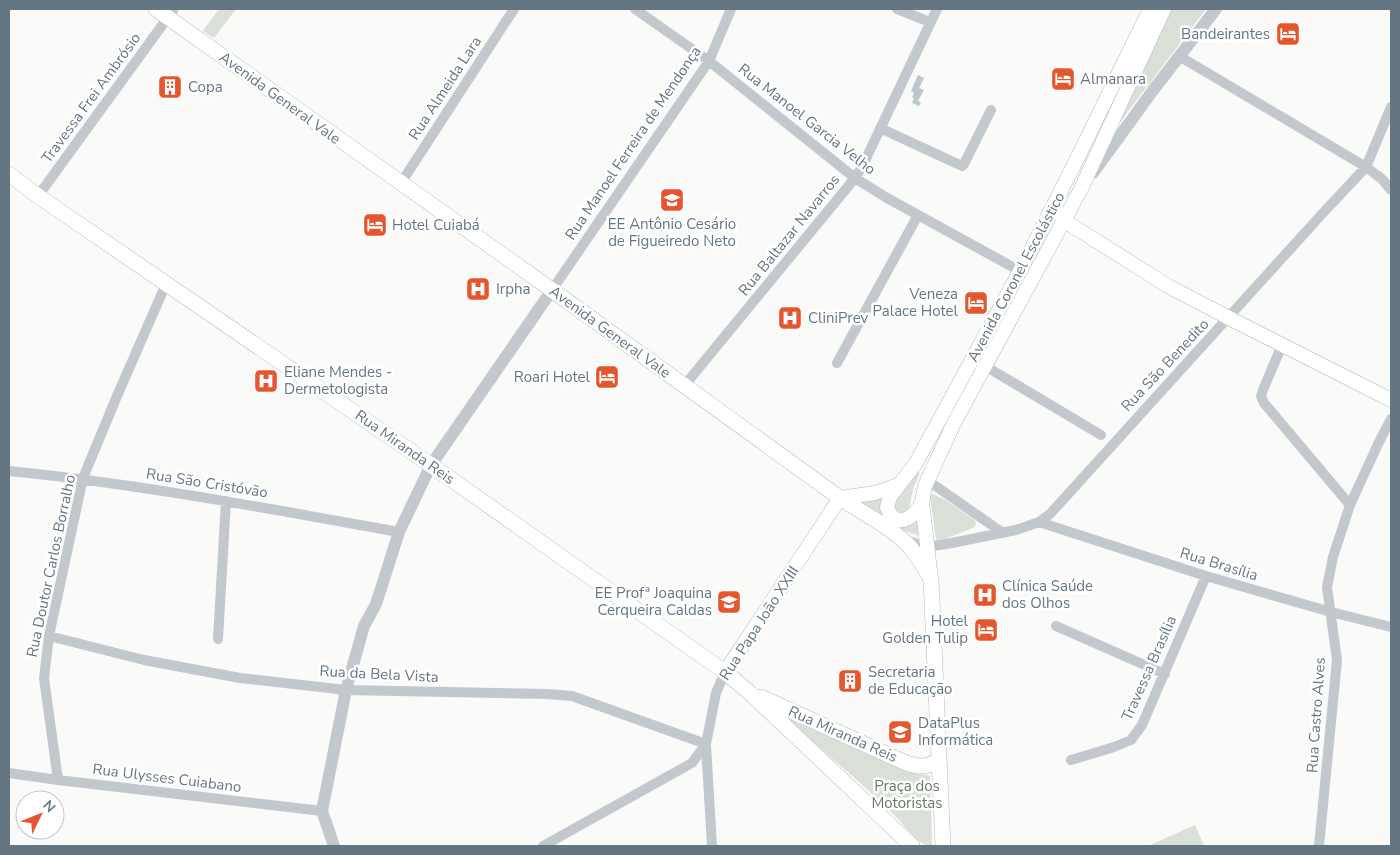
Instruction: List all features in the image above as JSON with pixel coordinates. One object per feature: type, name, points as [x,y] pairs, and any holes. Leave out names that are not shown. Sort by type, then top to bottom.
[{"type":"main road","name":"Avenida Coronel Escolástico","points":[[922,502],[911,518],[902,519],[893,516],[888,511],[887,503],[890,497],[916,463],[1020,272],[1150,9]]},
{"type":"main road","name":"Avenida Coronel Escolástico","points":[[931,579],[922,502],[927,480],[953,425],[1081,189],[1164,9]]},
{"type":"main road","name":"Avenida General Vale","points":[[166,12],[840,498],[898,536],[917,556],[931,579]]},
{"type":"main road","points":[[1076,161],[1060,210],[1060,216],[1064,220],[1168,286],[1391,400]]},
{"type":"main road","name":"Rua Miranda Reis","points":[[9,174],[38,196],[431,465],[725,672]]},
{"type":"main road","points":[[840,498],[875,494],[901,484]]},
{"type":"main road","name":"Rua Papa João XXIII","points":[[725,672],[840,498]]},
{"type":"main road","points":[[931,579],[943,846]]},
{"type":"main road","points":[[725,672],[749,692],[912,846]]},
{"type":"main road","name":"Rua Miranda Reis","points":[[749,692],[906,763],[919,767],[930,766],[938,760]]},
{"type":"street","name":"Rua Almeida Lara","points":[[401,183],[514,9]]},
{"type":"street","name":"Rua Manoel Garcia Velho","points":[[636,9],[709,61],[855,178],[1020,272]]},
{"type":"street","name":"Rua Manoel Ferreira de Mendonça","points":[[552,290],[709,61],[731,9]]},
{"type":"street","points":[[897,9],[930,22]]},
{"type":"street","name":"Rua Baltazar Navarros","points":[[684,386],[855,178],[937,9]]},
{"type":"street","name":"Avenida Coronel Escolástico","points":[[1081,189],[1216,9]]},
{"type":"street","name":"Travessa Frei Ambrósio","points":[[38,196],[166,12]]},
{"type":"street","points":[[1179,56],[1366,167],[1382,179],[1391,190]]},
{"type":"street","name":"Rua São Benedito","points":[[927,547],[1016,530],[1039,522],[1057,508],[1366,167],[1391,107]]},
{"type":"street","points":[[880,128],[962,166],[991,110]]},
{"type":"street","points":[[837,363],[918,215]]},
{"type":"street","name":"Rua Doutor Carlos Borralho","points":[[58,780],[44,678],[49,636],[83,478],[166,284]]},
{"type":"street","points":[[334,846],[322,811],[346,690],[364,626],[376,604],[399,532],[431,465],[552,290]]},
{"type":"street","points":[[1282,345],[1263,390],[1264,403],[1350,505]]},
{"type":"street","points":[[986,366],[1101,435]]},
{"type":"street","name":"Rua Castro Alves","points":[[1319,846],[1337,660],[1327,587],[1333,557],[1350,505],[1391,419]]},
{"type":"street","name":"Rua São Cristóvão","points":[[9,471],[83,478],[399,532]]},
{"type":"street","points":[[927,480],[1004,533]]},
{"type":"street","points":[[218,639],[226,501]]},
{"type":"street","name":"Rua Brasília","points":[[1039,522],[1206,576],[1391,627]]},
{"type":"street","points":[[898,536],[927,547]]},
{"type":"street","name":"Travessa Brasília","points":[[1072,760],[1131,740],[1142,725],[1206,576]]},
{"type":"street","points":[[1056,626],[1164,674]]},
{"type":"street","name":"Rua da Bela Vista","points":[[49,636],[144,660],[240,678],[346,690],[572,696],[706,744]]},
{"type":"street","name":"Rua Papa João XXIII","points":[[543,846],[692,763],[706,744],[716,693],[725,672]]},
{"type":"street","points":[[706,744],[712,846]]},
{"type":"street","name":"Rua Ulysses Cuiabano","points":[[9,772],[58,780],[322,811]]},
{"type":"green space","points":[[217,9],[236,9],[214,38],[203,31]]},
{"type":"green space","points":[[1169,9],[1206,9],[1120,122],[1119,121]]},
{"type":"green space","points":[[916,471],[920,473],[913,489],[909,509],[901,514],[894,510],[894,502]]},
{"type":"green space","points":[[933,494],[973,519],[976,522],[975,527],[945,539],[936,540],[930,496]]},
{"type":"green space","points":[[888,496],[885,514],[918,515],[921,535],[913,534],[897,527],[858,501]]},
{"type":"green space","name":"Praça dos Motoristas","points":[[791,717],[906,770],[930,776],[932,846],[914,837],[873,795],[789,721]]},
{"type":"green space","points":[[1195,825],[1204,846],[1148,846]]},
{"type":"shaded area","points":[[918,75],[924,78],[919,88],[924,90],[918,101],[921,102],[919,106],[912,103],[914,93],[911,91]]},
{"type":"place","name":"Bandeirantes","points":[[1288,34]]},
{"type":"place","name":"Almanara","points":[[1063,79]]},
{"type":"place","name":"Copa","points":[[170,87]]},
{"type":"place","name":"EE Antônio Cesário de Figueiredo Neto","points":[[672,200]]},
{"type":"place","name":"Hotel Cuiabá","points":[[375,225]]},
{"type":"place","name":"Irpha","points":[[478,289]]},
{"type":"place","name":"Veneza Palace Hotel","points":[[976,303]]},
{"type":"place","name":"CliniPrev","points":[[790,318]]},
{"type":"place","name":"Roari Hotel","points":[[607,377]]},
{"type":"place","name":"Eliane Mendes - Dermetologista","points":[[266,381]]},
{"type":"place","name":"Clínica Saúde dos Olhos","points":[[985,595]]},
{"type":"place","name":"EE Profª Joaquina Cerqueira Caldas","points":[[729,602]]},
{"type":"place","name":"Hotel Golden Tulip","points":[[986,630]]},
{"type":"place","name":"Secretaria de Educação","points":[[850,681]]},
{"type":"place","name":"DataPlus Informática","points":[[900,732]]}]
